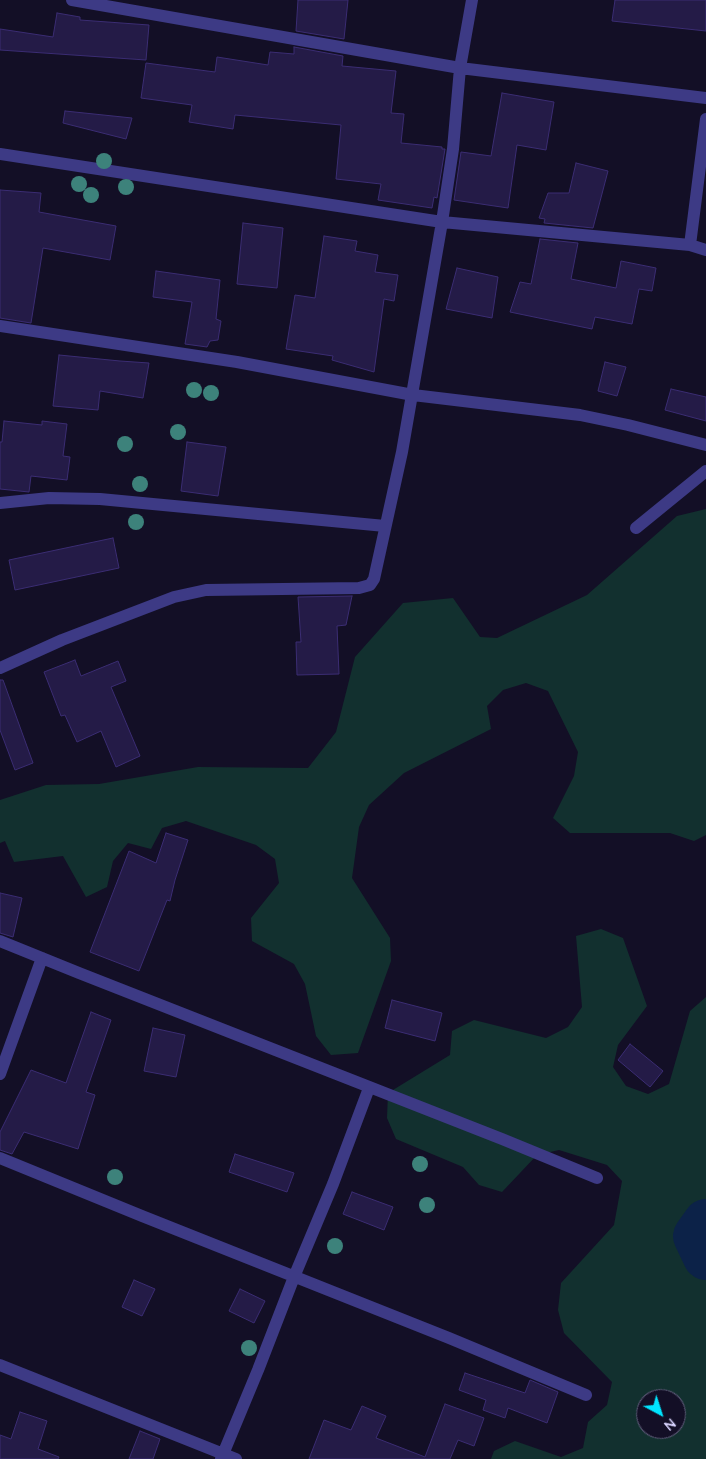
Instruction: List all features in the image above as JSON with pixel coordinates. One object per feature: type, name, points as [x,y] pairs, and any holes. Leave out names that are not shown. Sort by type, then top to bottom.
[{"type":"street","points":[[72,0],[460,68],[706,98]]},
{"type":"street","points":[[0,668],[62,640],[174,597],[206,590],[364,588],[370,585],[374,579],[413,395],[453,149],[460,68],[472,0]]},
{"type":"street","points":[[690,245],[706,120]]},
{"type":"street","points":[[0,154],[442,222],[690,245],[706,250]]},
{"type":"street","points":[[0,326],[236,362],[413,395],[580,416],[628,425],[706,444]]},
{"type":"street","points":[[636,528],[706,472]]},
{"type":"street","points":[[0,503],[49,498],[100,499],[385,526]]},
{"type":"street","points":[[0,941],[597,1178]]},
{"type":"street","points":[[0,1074],[42,958]]},
{"type":"street","points":[[222,1456],[333,1184],[369,1088]]},
{"type":"street","points":[[0,1158],[586,1395]]},
{"type":"street","points":[[0,1365],[222,1456],[236,1459]]},
{"type":"green space","points":[[706,509],[706,835],[694,841],[670,833],[570,833],[553,818],[574,776],[578,752],[548,691],[526,683],[503,690],[487,706],[491,729],[404,773],[369,805],[359,827],[352,878],[390,938],[391,961],[358,1053],[331,1055],[316,1036],[305,984],[294,964],[252,941],[251,918],[279,883],[275,859],[256,845],[186,821],[162,828],[151,849],[128,843],[113,861],[107,887],[86,897],[63,856],[14,862],[5,841],[0,843],[0,800],[46,785],[99,784],[198,767],[308,768],[336,732],[355,657],[403,603],[453,598],[480,637],[497,638],[587,595],[677,516]]},
{"type":"green space","points":[[601,929],[623,938],[647,1006],[618,1045],[613,1067],[626,1086],[648,1094],[669,1084],[690,1011],[706,997],[706,1459],[491,1459],[494,1451],[515,1441],[561,1457],[583,1448],[588,1422],[607,1405],[612,1382],[564,1333],[558,1310],[561,1283],[614,1225],[622,1181],[607,1165],[559,1150],[537,1155],[502,1192],[479,1185],[463,1167],[396,1139],[387,1118],[388,1093],[450,1055],[452,1031],[474,1020],[546,1038],[568,1027],[582,1007],[576,936]]},
{"type":"building","points":[[298,0],[348,0],[344,39],[296,31]]},
{"type":"building","points":[[615,0],[706,0],[706,31],[612,21]]},
{"type":"building","points":[[57,13],[80,17],[80,20],[149,25],[146,60],[0,50],[0,29],[53,37]]},
{"type":"building","points":[[294,47],[343,56],[342,66],[396,71],[391,113],[404,114],[401,143],[442,147],[442,149],[445,149],[437,198],[434,197],[432,208],[378,200],[381,184],[336,179],[341,125],[235,115],[233,129],[189,122],[192,105],[141,98],[146,63],[215,72],[217,57],[268,65],[270,52],[294,54]]},
{"type":"building","points":[[502,93],[554,102],[546,150],[517,145],[508,208],[454,200],[461,152],[491,156]]},
{"type":"building","points":[[65,111],[132,118],[126,139],[63,123]]},
{"type":"building","points":[[576,163],[608,171],[593,228],[544,223],[545,219],[539,218],[548,193],[569,193]]},
{"type":"building","points":[[0,190],[41,193],[39,212],[116,226],[110,260],[43,248],[31,323],[0,318]]},
{"type":"building","points":[[243,223],[283,228],[277,288],[237,284]]},
{"type":"building","points":[[324,236],[357,241],[355,251],[378,255],[375,272],[398,275],[394,301],[384,299],[374,372],[332,360],[333,356],[286,349],[295,295],[315,298]]},
{"type":"building","points":[[540,239],[578,243],[571,279],[616,288],[621,261],[656,268],[652,291],[639,289],[632,324],[595,317],[592,329],[510,312],[520,282],[531,284]]},
{"type":"building","points":[[457,268],[498,277],[492,318],[446,309]]},
{"type":"building","points":[[156,271],[220,280],[216,319],[221,321],[218,340],[210,341],[207,347],[185,344],[192,302],[153,297]]},
{"type":"building","points":[[59,355],[149,363],[143,398],[100,391],[98,410],[53,406]]},
{"type":"building","points":[[605,362],[626,367],[617,396],[598,391]]},
{"type":"building","points":[[671,389],[706,397],[706,421],[665,410]]},
{"type":"building","points":[[4,421],[42,425],[42,421],[67,424],[63,456],[70,457],[67,480],[31,476],[29,492],[0,489],[0,442],[2,442]]},
{"type":"building","points":[[187,442],[226,447],[218,496],[181,491]]},
{"type":"building","points":[[113,538],[119,568],[15,590],[9,560]]},
{"type":"building","points":[[352,596],[346,625],[337,626],[339,674],[297,675],[296,642],[301,642],[298,597]]},
{"type":"building","points":[[75,660],[81,676],[118,661],[126,681],[111,687],[140,756],[116,767],[101,731],[77,742],[65,715],[61,716],[44,672]]},
{"type":"building","points":[[0,680],[3,680],[33,763],[15,770],[0,730]]},
{"type":"building","points":[[166,833],[188,840],[170,901],[167,900],[139,971],[90,952],[129,851],[156,863]]},
{"type":"building","points":[[0,893],[22,898],[13,937],[0,933]]},
{"type":"building","points":[[392,1000],[442,1013],[435,1041],[385,1028]]},
{"type":"building","points":[[91,1012],[111,1020],[86,1092],[95,1095],[78,1149],[24,1132],[12,1154],[0,1150],[0,1132],[31,1070],[66,1083]]},
{"type":"building","points":[[153,1028],[185,1035],[176,1077],[144,1071]]},
{"type":"building","points":[[630,1044],[663,1071],[650,1087],[618,1060]]},
{"type":"building","points":[[235,1154],[294,1173],[287,1192],[229,1172]]},
{"type":"building","points":[[352,1192],[393,1207],[384,1230],[343,1214]]},
{"type":"building","points":[[134,1280],[155,1289],[142,1316],[122,1307]]},
{"type":"building","points":[[240,1289],[265,1301],[254,1323],[229,1311]]},
{"type":"building","points":[[465,1373],[525,1393],[530,1380],[558,1392],[547,1423],[508,1408],[505,1418],[483,1410],[486,1400],[459,1390]]},
{"type":"building","points":[[445,1404],[484,1418],[474,1446],[458,1440],[450,1459],[309,1459],[324,1420],[351,1430],[362,1406],[386,1416],[376,1438],[425,1457]]},
{"type":"building","points":[[20,1412],[47,1421],[38,1449],[59,1457],[58,1459],[0,1459],[0,1435],[11,1439]]},
{"type":"building","points":[[140,1431],[160,1439],[153,1459],[129,1459]]},
{"type":"waterway","points":[[706,1222],[696,1236],[706,1257]]}]
